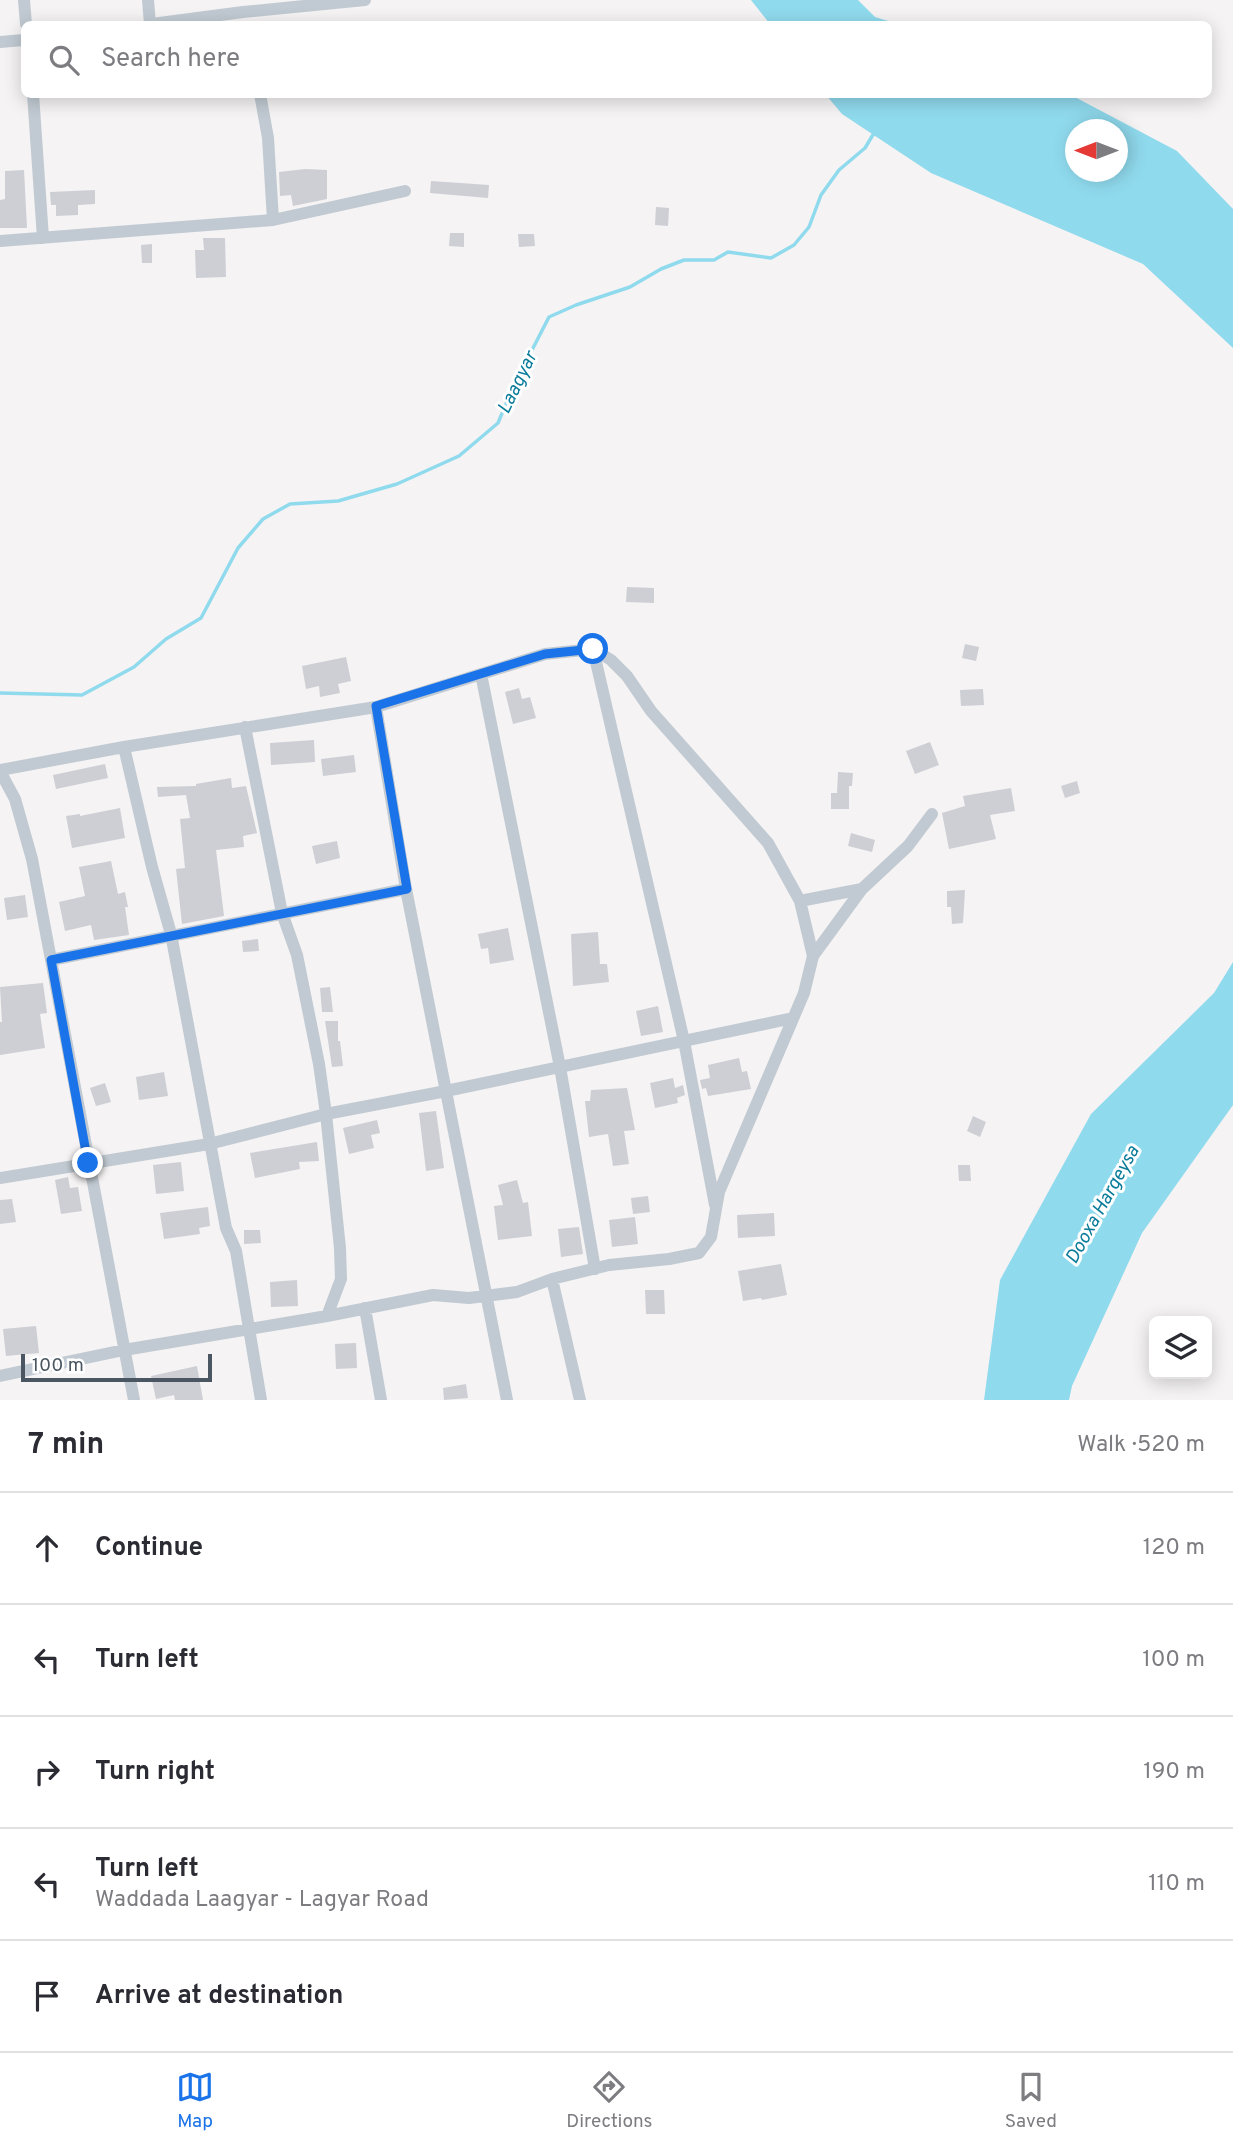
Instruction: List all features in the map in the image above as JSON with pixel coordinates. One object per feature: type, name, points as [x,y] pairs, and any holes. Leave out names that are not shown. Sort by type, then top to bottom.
[{"type":"street","points":[[24,0],[26,21]]},
{"type":"street","points":[[148,0],[151,21]]},
{"type":"street","points":[[198,21],[244,18],[266,5],[365,0]]},
{"type":"street","points":[[0,42],[21,40]]},
{"type":"street","points":[[33,98],[43,238]]},
{"type":"street","points":[[261,98],[268,138],[273,220]]},
{"type":"street","points":[[0,241],[273,220],[405,191]]},
{"type":"street","points":[[593,649],[684,1041],[716,1212]]},
{"type":"street","points":[[134,1400],[32,859],[15,799],[0,770],[376,706],[545,654],[593,649],[611,660],[627,676],[651,711],[768,843],[800,901],[813,956]]},
{"type":"street","points":[[481,674],[560,1067],[595,1269]]},
{"type":"street","points":[[376,706],[407,889],[507,1400]]},
{"type":"street","points":[[245,727],[282,913],[297,955],[326,1114],[341,1279],[327,1316]]},
{"type":"street","points":[[124,747],[171,934],[226,1228],[236,1251],[261,1400]]},
{"type":"street","points":[[0,1376],[124,1350],[250,1330],[433,1295],[469,1298],[517,1292],[552,1279],[595,1269],[699,1253],[712,1237],[719,1192],[804,993],[813,956],[862,889],[908,846],[932,814]]},
{"type":"street","points":[[51,960],[407,889]]},
{"type":"street","points":[[800,901],[862,889]]},
{"type":"street","points":[[0,1178],[209,1144],[326,1114],[793,1018]]},
{"type":"street","points":[[552,1279],[580,1400]]},
{"type":"street","points":[[365,1308],[382,1400]]},
{"type":"water","points":[[751,0],[858,0],[875,17],[888,21],[768,21]]},
{"type":"water","points":[[829,98],[1077,98],[1116,119],[1065,119],[1065,182],[1128,182],[1128,125],[1177,151],[1233,209],[1233,348],[1143,264],[931,173],[842,114]]},
{"type":"water","name":"Dooxa Hargeysa","points":[[1233,962],[1233,1105],[1142,1233],[1072,1386],[1069,1400],[984,1400],[1000,1280],[1091,1114],[1214,993]]},
{"type":"building","points":[[24,170],[27,228],[0,228],[0,200],[5,199],[5,171]]},
{"type":"building","points":[[327,170],[327,199],[293,206],[291,195],[280,196],[279,172]]},
{"type":"building","points":[[431,181],[489,185],[488,198],[430,193]]},
{"type":"building","points":[[95,190],[95,204],[78,205],[78,215],[56,216],[56,205],[51,205],[50,192]]},
{"type":"building","points":[[656,207],[669,208],[668,226],[655,225]]},
{"type":"building","points":[[450,233],[464,233],[464,247],[449,246]]},
{"type":"building","points":[[518,234],[534,234],[535,246],[519,247]]},
{"type":"building","points":[[203,238],[225,238],[226,277],[196,278],[195,250],[204,250]]},
{"type":"building","points":[[152,244],[152,263],[142,263],[141,245]]},
{"type":"building","points":[[627,587],[654,588],[654,603],[626,602]]},
{"type":"building","points":[[965,644],[979,647],[976,661],[962,658]]},
{"type":"building","points":[[346,657],[351,681],[338,684],[340,693],[320,697],[319,686],[306,689],[302,666]]},
{"type":"building","points":[[519,688],[522,699],[530,697],[536,718],[513,724],[505,692]]},
{"type":"building","points":[[983,689],[984,705],[961,706],[960,690]]},
{"type":"building","points":[[314,740],[315,762],[271,765],[270,743]]},
{"type":"building","points":[[930,742],[939,765],[915,774],[906,751]]},
{"type":"building","points":[[354,755],[356,772],[323,776],[321,759]]},
{"type":"building","points":[[105,764],[108,778],[56,789],[53,775]]},
{"type":"building","points":[[838,772],[853,773],[852,786],[849,786],[849,809],[831,809],[831,793],[837,793]]},
{"type":"building","points":[[231,778],[232,788],[246,786],[257,833],[243,836],[244,847],[216,850],[224,916],[182,924],[176,869],[185,868],[180,819],[190,818],[186,795],[158,797],[157,787],[196,786]]},
{"type":"building","points":[[1077,781],[1080,793],[1065,798],[1061,786]]},
{"type":"building","points":[[1011,788],[1015,811],[990,815],[996,839],[949,849],[942,813],[965,806],[963,796]]},
{"type":"building","points":[[120,808],[125,838],[72,848],[66,816]]},
{"type":"building","points":[[851,833],[875,840],[872,852],[848,846]]},
{"type":"building","points":[[337,841],[340,858],[316,864],[312,846]]},
{"type":"building","points":[[111,861],[118,894],[125,892],[129,935],[94,940],[91,925],[65,931],[59,902],[85,896],[79,867]]},
{"type":"building","points":[[965,890],[963,923],[952,924],[951,907],[947,907],[947,891]]},
{"type":"building","points":[[25,895],[28,917],[7,920],[4,898]]},
{"type":"building","points":[[508,928],[514,960],[490,964],[488,948],[481,949],[478,934]]},
{"type":"building","points":[[598,932],[600,964],[607,964],[609,982],[573,986],[571,934]]},
{"type":"building","points":[[258,939],[259,951],[243,952],[242,941]]},
{"type":"building","points":[[43,983],[47,1013],[40,1014],[45,1048],[0,1055],[0,987]]},
{"type":"building","points":[[330,987],[333,1012],[322,1012],[320,988]]},
{"type":"building","points":[[658,1006],[663,1032],[641,1036],[636,1011]]},
{"type":"building","points":[[325,1021],[338,1021],[338,1041],[343,1066],[332,1067]]},
{"type":"building","points":[[739,1058],[742,1072],[747,1071],[751,1089],[708,1096],[706,1088],[702,1089],[700,1080],[710,1078],[708,1065]]},
{"type":"building","points":[[164,1072],[168,1096],[139,1100],[136,1077]]},
{"type":"building","points":[[673,1078],[675,1088],[683,1085],[685,1095],[677,1098],[678,1103],[655,1108],[650,1083]]},
{"type":"building","points":[[105,1083],[111,1102],[96,1106],[90,1088]]},
{"type":"building","points":[[627,1088],[635,1130],[624,1131],[629,1164],[613,1166],[608,1134],[589,1137],[585,1101],[590,1101],[591,1090]]},
{"type":"building","points":[[436,1111],[444,1168],[426,1171],[419,1113]]},
{"type":"building","points":[[973,1116],[986,1122],[980,1137],[967,1131]]},
{"type":"building","points":[[377,1120],[380,1133],[371,1135],[374,1148],[349,1154],[343,1128]]},
{"type":"building","points":[[317,1142],[319,1161],[299,1162],[300,1169],[255,1178],[250,1153]]},
{"type":"building","points":[[181,1162],[184,1191],[156,1194],[153,1165]]},
{"type":"building","points":[[958,1165],[970,1165],[971,1181],[959,1181]]},
{"type":"building","points":[[68,1177],[70,1188],[78,1187],[82,1211],[61,1214],[55,1180]]},
{"type":"building","points":[[517,1180],[523,1203],[528,1202],[532,1236],[498,1240],[494,1206],[503,1205],[498,1185]]},
{"type":"building","points":[[648,1196],[650,1212],[633,1214],[631,1198]]},
{"type":"building","points":[[12,1199],[16,1222],[0,1224],[0,1200]]},
{"type":"building","points":[[208,1207],[210,1226],[199,1228],[200,1234],[164,1239],[160,1213]]},
{"type":"building","points":[[774,1213],[775,1236],[738,1238],[737,1215]]},
{"type":"building","points":[[635,1217],[638,1244],[612,1247],[609,1220]]},
{"type":"building","points":[[579,1227],[583,1254],[561,1257],[558,1229]]},
{"type":"building","points":[[244,1230],[260,1230],[261,1243],[244,1244]]},
{"type":"building","points":[[781,1264],[787,1295],[743,1301],[738,1271]]},
{"type":"building","points":[[297,1280],[298,1306],[271,1307],[270,1282]]},
{"type":"building","points":[[645,1290],[664,1290],[665,1314],[646,1314]]},
{"type":"building","points":[[36,1326],[39,1353],[6,1356],[3,1329]]},
{"type":"building","points":[[356,1343],[357,1368],[336,1369],[335,1344]]},
{"type":"building","points":[[197,1366],[203,1400],[175,1400],[174,1395],[156,1399],[151,1376]]},
{"type":"building","points":[[466,1384],[468,1398],[444,1400],[443,1388]]},
{"type":"waterway","name":"Laagyar","points":[[0,693],[82,695],[134,667],[166,639],[201,618],[238,548],[263,519],[290,504],[338,501],[397,484],[459,456],[498,423],[549,317],[630,287],[661,269],[684,260],[714,260],[728,252],[771,258],[794,245],[809,227],[821,195],[839,170],[865,148],[874,133]]},
{"type":"route","points":[[88,1163],[51,960],[407,889],[376,706],[545,654],[593,649]]}]
